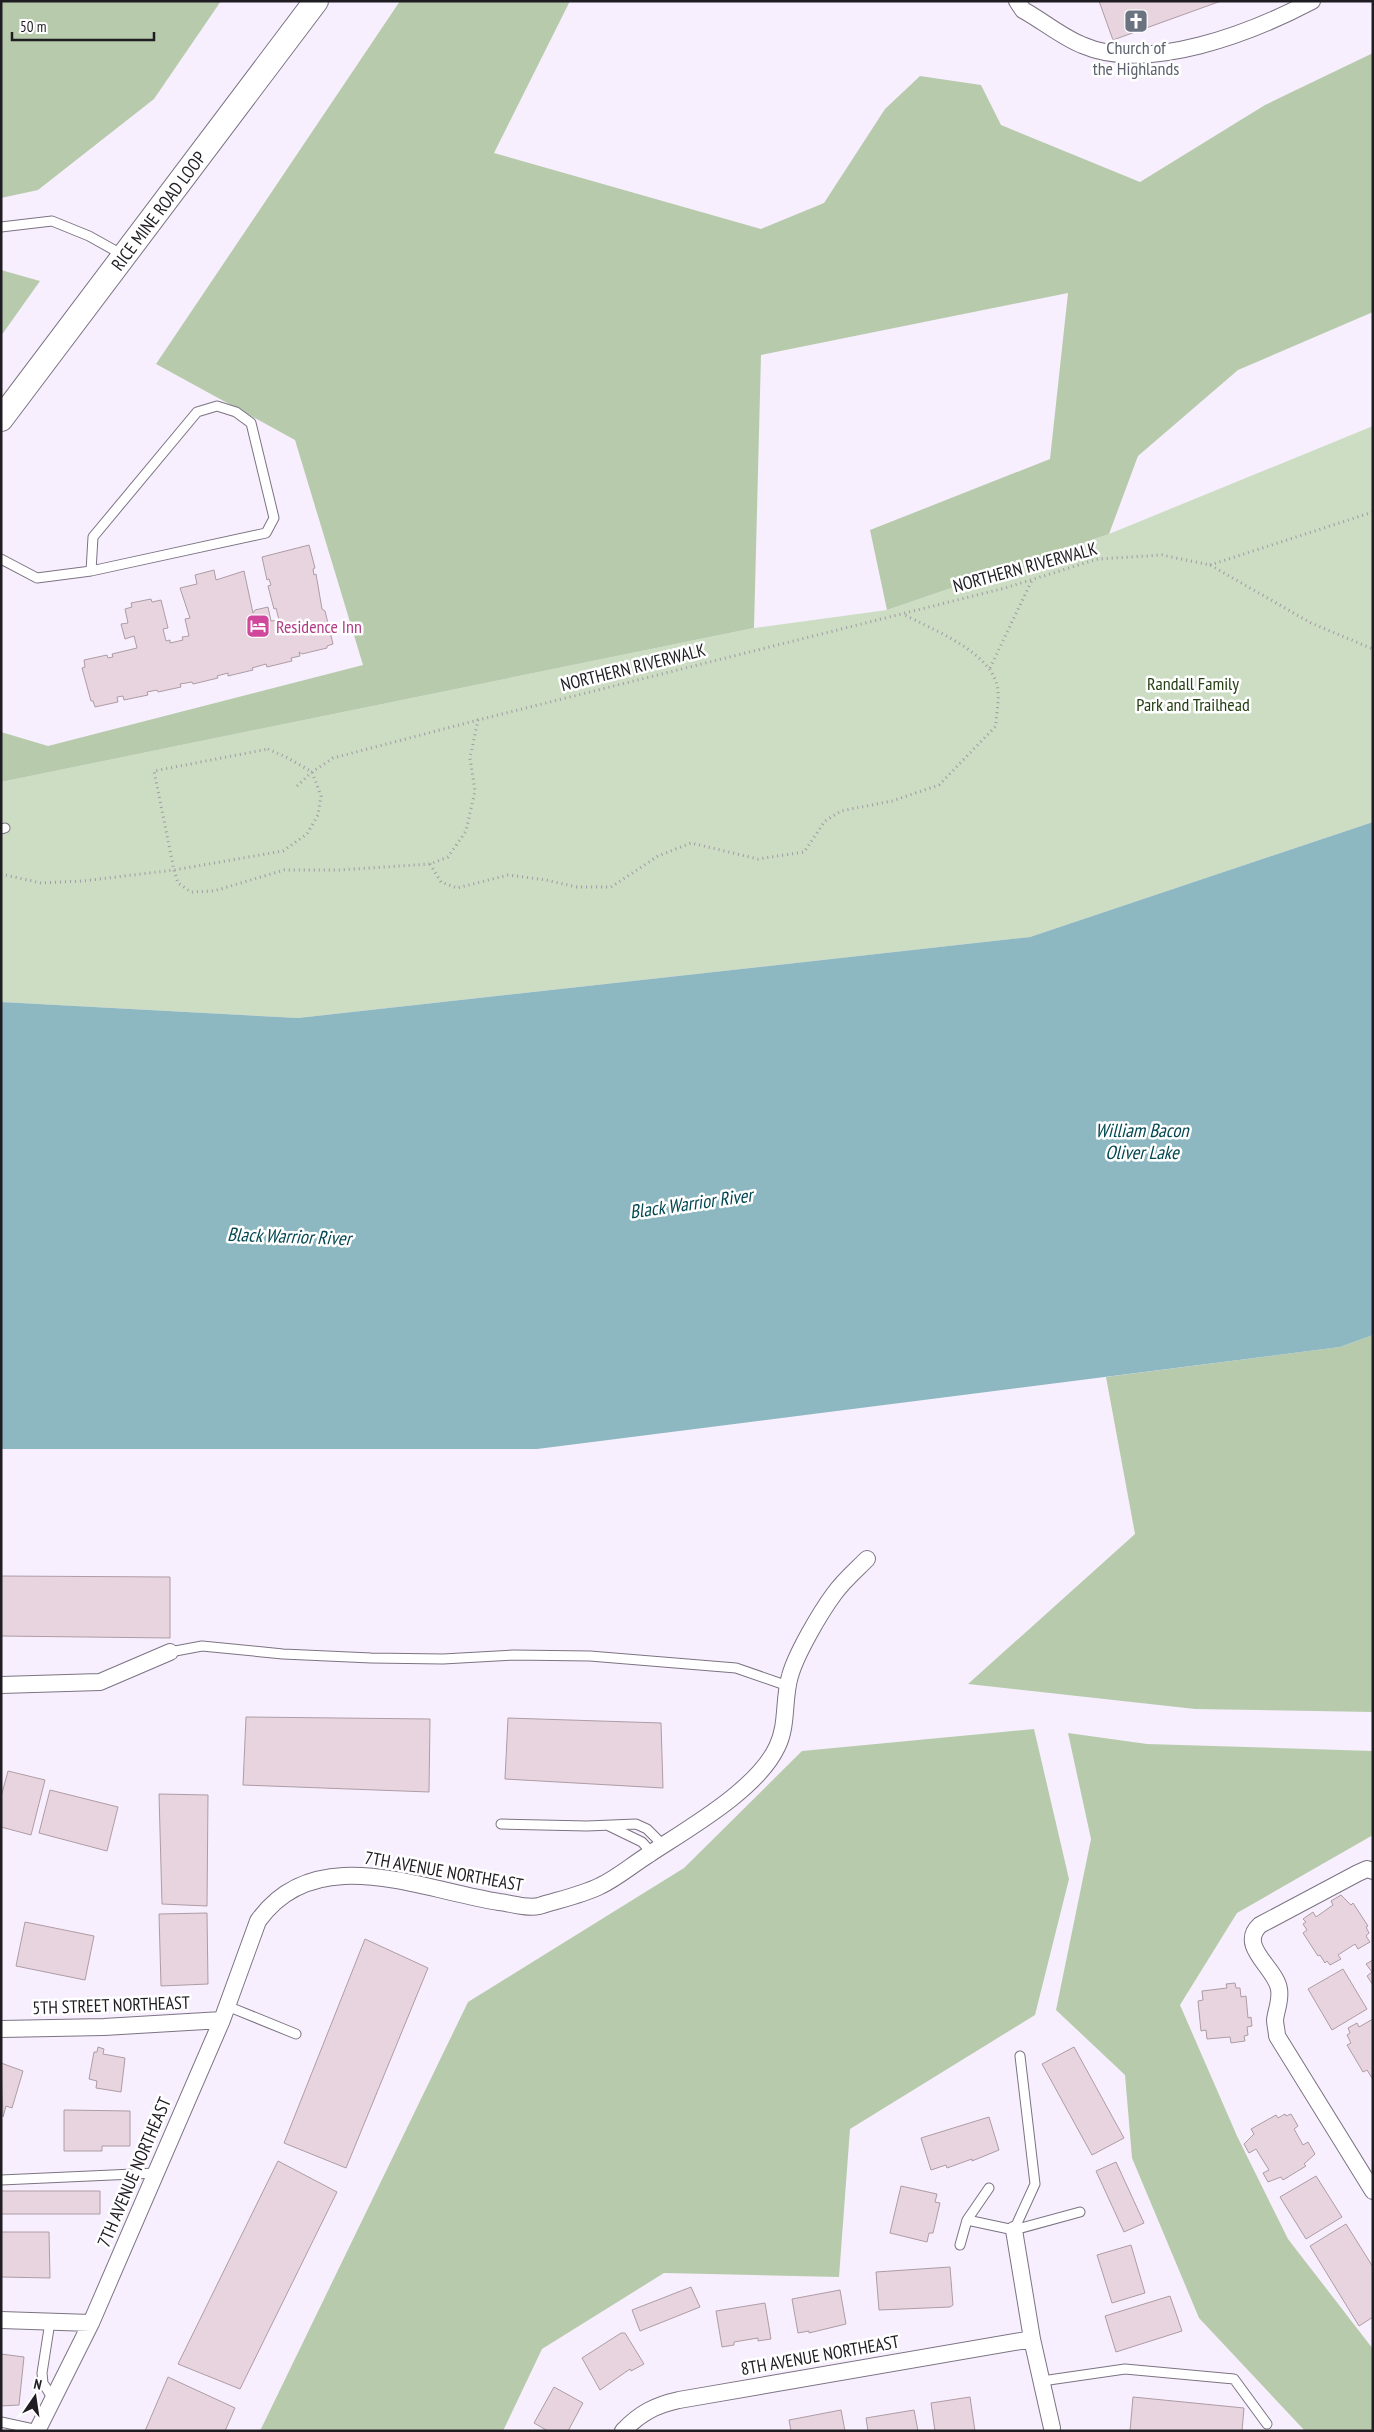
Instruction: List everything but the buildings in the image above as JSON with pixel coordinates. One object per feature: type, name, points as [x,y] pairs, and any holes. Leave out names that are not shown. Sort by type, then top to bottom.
[{"type":"main road","name":"RICE MINE ROAD LOOP","points":[[1,419],[316,1]]},
{"type":"street","points":[[1017,1],[1024,10],[1083,46],[1121,56],[1167,53],[1217,40],[1286,15],[1312,1]]},
{"type":"street","name":"7TH AVENUE NORTHEAST","points":[[38,2430],[91,2323],[225,2013],[258,1921],[268,1907],[286,1892],[307,1882],[353,1875],[400,1879],[468,1897],[535,1907],[600,1886],[733,1796],[766,1765],[778,1747],[784,1725],[790,1676],[800,1653],[834,1593],[867,1559]]},
{"type":"street","points":[[1,1685],[100,1682],[170,1652]]},
{"type":"street","points":[[1373,1870],[1367,1869],[1358,1873],[1260,1925],[1254,1930],[1252,1938],[1254,1948],[1279,1988],[1279,2004],[1275,2021],[1277,2036],[1373,2191]]},
{"type":"street","name":"5TH STREET NORTHEAST","points":[[1,2029],[104,2027],[225,2013]]},
{"type":"street","points":[[1014,2230],[1032,2339],[1053,2429]]},
{"type":"street","points":[[1,2320],[91,2323]]},
{"type":"street","name":"8TH AVENUE NORTHEAST","points":[[622,2431],[635,2418],[656,2405],[1032,2339]]},
{"type":"lane","points":[[1,228],[52,221],[89,236],[123,255]]},
{"type":"lane","points":[[1,559],[37,578],[91,571],[266,533],[274,518],[251,424],[236,412],[218,406],[197,412],[93,537],[91,571]]},
{"type":"lane","points":[[170,1652],[202,1646],[283,1654],[371,1658],[443,1659],[513,1654],[590,1656],[736,1668],[788,1686]]},
{"type":"lane","points":[[501,1824],[609,1826],[636,1824],[647,1829],[657,1849]]},
{"type":"lane","points":[[609,1826],[657,1849]]},
{"type":"lane","points":[[225,2013],[296,2034]]},
{"type":"lane","points":[[1014,2230],[1035,2184],[1020,2056]]},
{"type":"lane","points":[[1,2180],[156,2173]]},
{"type":"lane","points":[[960,2245],[967,2220],[989,2188]]},
{"type":"lane","points":[[967,2220],[1014,2230],[1080,2212]]},
{"type":"lane","points":[[50,2322],[42,2383],[53,2399]]},
{"type":"lane","points":[[1042,2381],[1125,2369],[1234,2379],[1267,2424]]},
{"type":"lane","points":[[1,2422],[38,2430]]},
{"type":"path","points":[[1210,565],[1373,512]]},
{"type":"path","name":"NORTHERN RIVERWALK","points":[[297,786],[312,772],[333,758],[902,614],[1032,580],[1098,559],[1162,555],[1210,565],[1311,623],[1373,648]]},
{"type":"path","points":[[990,668],[1032,580]]},
{"type":"path","points":[[430,864],[441,882],[457,888],[508,875],[546,880],[577,887],[611,887],[658,856],[691,843],[758,859],[804,852],[825,821],[841,810],[892,801],[939,785],[996,726],[998,690],[990,668],[967,648],[902,614]]},
{"type":"path","points":[[1,874],[41,883],[82,881],[174,870],[283,851],[307,834],[318,815],[320,796],[312,772],[286,756],[268,749],[154,771],[174,870],[178,883],[191,892],[214,891],[284,870],[339,870],[430,864],[448,857],[466,831],[475,791],[470,758],[478,720]]},
{"type":"green space","points":[[1,1],[221,1],[154,99],[38,190],[1,198]]},
{"type":"green space","points":[[400,1],[570,1],[494,153],[761,229],[824,203],[885,109],[920,76],[981,85],[1001,125],[1140,182],[1265,105],[1373,53],[1373,312],[1238,370],[1138,456],[1109,534],[887,610],[870,530],[1050,459],[1068,293],[761,355],[754,628],[1,782],[1,732],[48,746],[363,665],[295,440],[156,364]]},
{"type":"green space","points":[[1,270],[40,281],[1,336]]},
{"type":"green space","name":"Randall Family Park and Trailhead","points":[[1373,426],[1373,822],[1030,937],[298,1018],[1,1002],[1,782],[754,628],[887,610],[1109,534]]},
{"type":"green space","points":[[1373,1335],[1373,1712],[1195,1709],[968,1684],[1135,1534],[1106,1377],[1340,1347]]},
{"type":"green space","points":[[1034,1729],[1069,1879],[1035,2015],[850,2129],[839,2277],[664,2273],[542,2349],[503,2431],[260,2431],[468,2002],[684,1868],[802,1751]]},
{"type":"green space","points":[[1068,1733],[1147,1744],[1373,1751],[1373,1835],[1237,1913],[1180,2005],[1237,2136],[1288,2239],[1373,2349],[1373,2431],[1305,2431],[1199,2318],[1132,2158],[1125,2075],[1056,2010],[1091,1839]]},
{"type":"water","name":"William Bacon Oliver Lake","points":[[1373,822],[1373,1335],[1340,1347],[537,1449],[1,1449],[1,1002],[298,1018],[1030,937]]},
{"type":"place","name":"Church of the Highlands","points":[[1136,21]]},
{"type":"place","name":"Residence Inn","points":[[258,626]]},
{"type":"water label","name":"Black Warrior River","points":[[691,1203]]},
{"type":"water label","name":"Black Warrior River","points":[[289,1236]]}]
